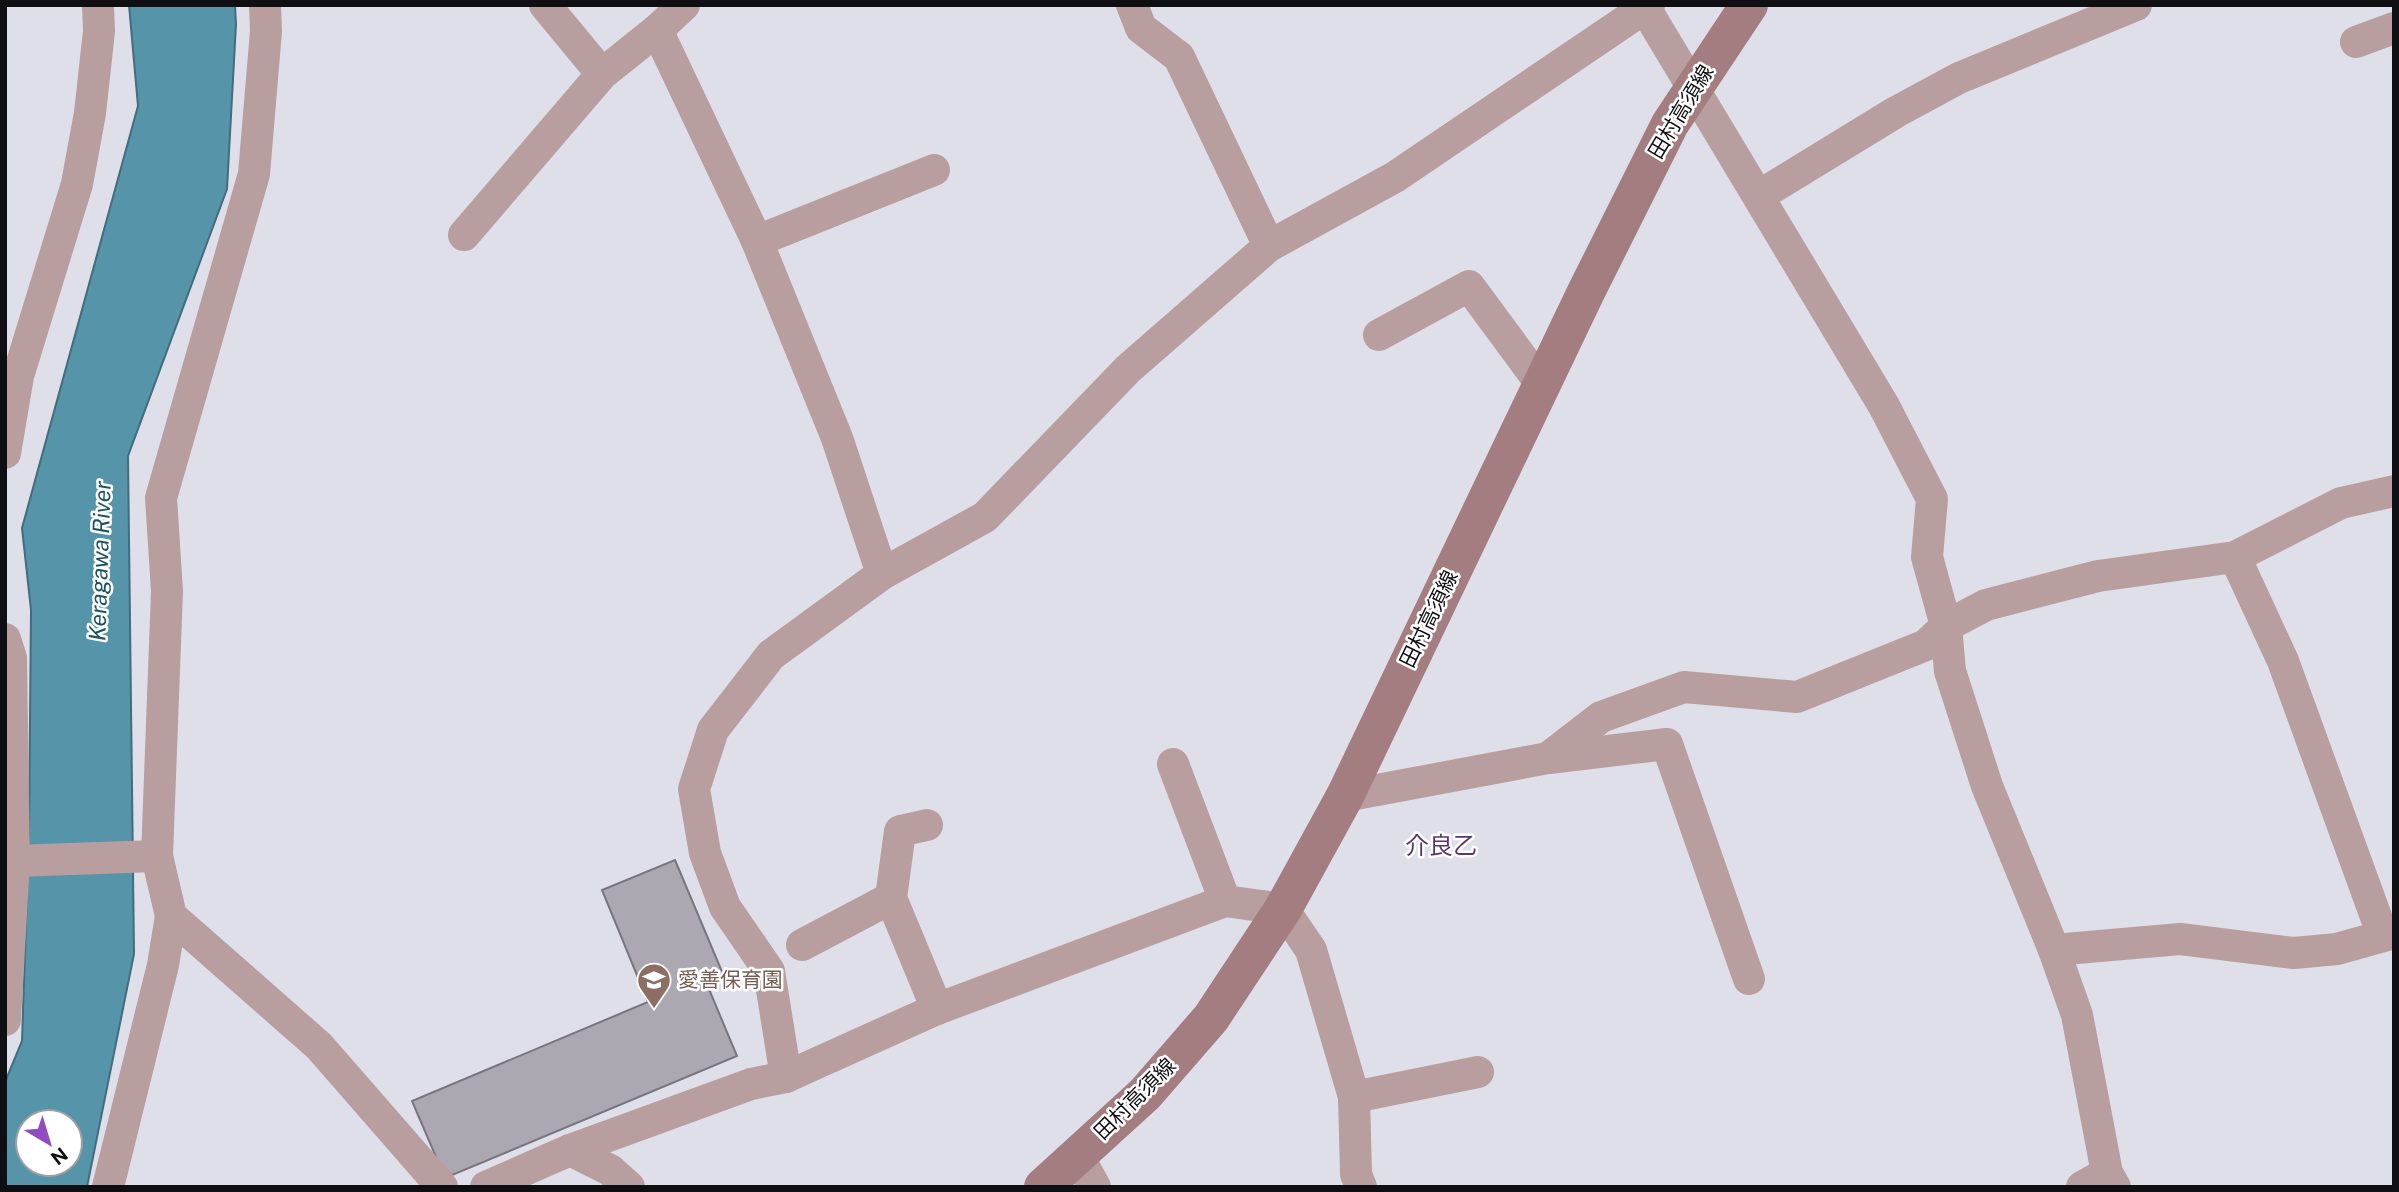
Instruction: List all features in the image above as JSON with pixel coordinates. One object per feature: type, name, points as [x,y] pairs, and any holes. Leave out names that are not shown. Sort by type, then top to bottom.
[{"type":"main road","name":"田村高須線","points":[[1043,1187],[1086,1171],[1144,1094],[1211,1018],[1283,909],[1345,796],[1670,124],[1749,5]]},
{"type":"street","points":[[5,453],[18,376],[77,184],[90,113],[99,31],[98,5]]},
{"type":"street","points":[[265,5],[266,31],[254,174],[161,498],[167,591],[149,857],[171,916],[318,1046],[442,1187]]},
{"type":"street","points":[[545,5],[602,74]]},
{"type":"street","points":[[464,235],[602,74],[684,5]]},
{"type":"street","points":[[1132,5],[1141,29],[1179,57],[1269,246]]},
{"type":"street","points":[[1759,196],[1896,112],[1959,78],[2136,5]]},
{"type":"street","points":[[786,1077],[769,971],[725,907],[705,853],[694,789],[713,730],[771,655],[883,574],[985,517],[1128,369],[1269,246],[1395,177],[1647,7],[1884,406],[1932,499],[1927,556],[1945,626],[1950,671],[1987,786],[2054,950],[2077,1015],[2101,1182]]},
{"type":"street","points":[[657,30],[757,241],[837,438],[883,574]]},
{"type":"street","points":[[757,241],[933,170]]},
{"type":"street","points":[[1379,335],[1469,286],[1542,385]]},
{"type":"street","points":[[1548,758],[1601,717],[1684,687],[1797,697],[1926,645],[1945,626],[1986,605],[2098,576],[2235,557],[2341,503],[2394,491]]},
{"type":"street","points":[[2054,950],[2180,939],[2294,953],[2337,949],[2388,935],[2283,661],[2235,557]]},
{"type":"street","points":[[5,639],[11,658],[19,861],[5,1020]]},
{"type":"street","points":[[1345,796],[1548,758],[1667,744],[1749,979]]},
{"type":"street","points":[[1173,764],[1225,901]]},
{"type":"street","points":[[927,825],[900,831],[891,898],[937,1009]]},
{"type":"street","points":[[19,861],[149,857]]},
{"type":"street","points":[[802,946],[891,898]]},
{"type":"street","points":[[486,1187],[570,1150],[751,1084],[786,1077],[937,1009],[1225,901],[1283,909],[1311,950],[1354,1097],[1356,1174],[1361,1187]]},
{"type":"street","points":[[108,1187],[163,965],[171,916]]},
{"type":"street","points":[[1354,1097],[1478,1072]]},
{"type":"street","points":[[570,1150],[610,1170],[629,1187]]},
{"type":"water","name":"Keragawa River","points":[[129,5],[235,5],[227,189],[128,456],[134,954],[87,1187],[5,1187],[5,1082],[22,1041],[29,832],[31,610],[22,528],[138,106]]},
{"type":"building","points":[[675,860],[723,974],[706,982],[737,1056],[445,1178],[412,1101],[648,1002],[602,890]]},
{"type":"place","name":"愛善保育園","points":[[654,1010]]},
{"type":"district","name":"介良乙","points":[[1441,846]]}]
